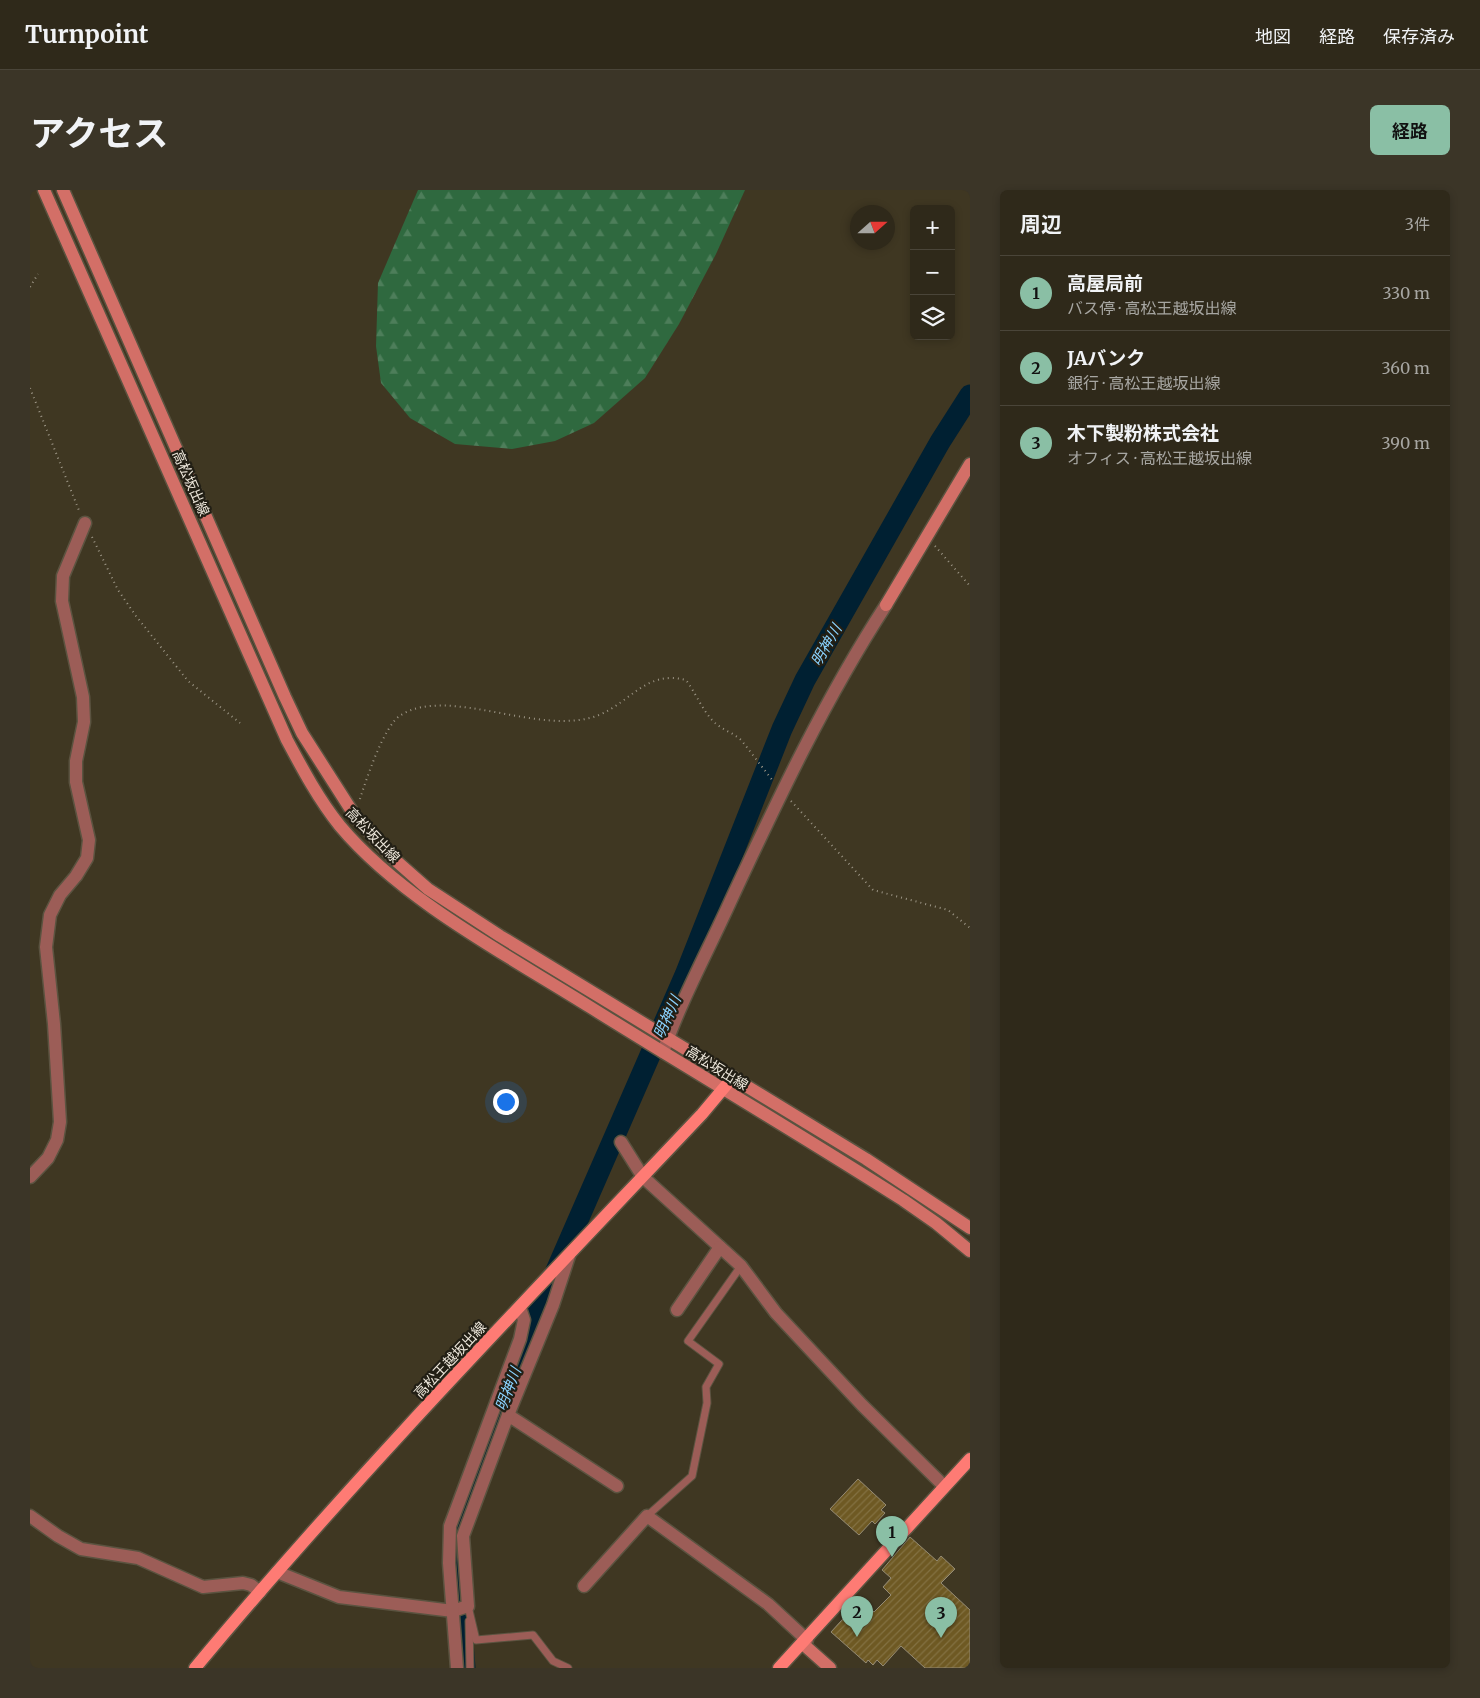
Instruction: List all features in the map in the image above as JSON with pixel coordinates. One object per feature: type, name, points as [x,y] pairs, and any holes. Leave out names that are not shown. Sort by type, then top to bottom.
[{"type":"main road","name":"高松坂出線","points":[[44,190],[287,740],[308,779],[341,826],[383,869],[425,902],[723,1090],[903,1200],[936,1223],[970,1251]]},
{"type":"main road","name":"高松坂出線","points":[[63,190],[285,697],[302,733],[355,816],[394,859],[428,889],[500,936],[866,1158],[970,1228]]},
{"type":"main road","points":[[886,605],[970,464]]},
{"type":"main road","name":"高松王越坂出線","points":[[195,1668],[277,1572],[394,1442],[643,1177],[733,1077]]},
{"type":"main road","points":[[779,1668],[805,1642],[970,1459]]},
{"type":"main road","points":[[805,1642],[830,1668]]},
{"type":"street","points":[[30,1177],[48,1158],[57,1140],[60,1122],[54,1024],[46,947],[50,916],[60,895],[76,876],[87,858],[89,840],[76,782],[76,761],[84,722],[83,697],[62,601],[63,576],[84,523]]},
{"type":"street","points":[[658,1049],[781,791],[822,711],[886,605]]},
{"type":"street","points":[[621,1142],[643,1177],[741,1266],[790,1328],[862,1405],[944,1486]]},
{"type":"street","points":[[678,1302],[720,1247]]},
{"type":"street","points":[[277,1572],[339,1596],[469,1612],[463,1536],[508,1415],[553,1305],[568,1256]]},
{"type":"street","points":[[457,1668],[449,1562],[450,1526],[520,1339],[524,1320],[520,1308]]},
{"type":"street","points":[[508,1415],[617,1486]]},
{"type":"street","points":[[30,1516],[58,1536],[81,1549],[138,1558],[203,1588],[243,1583],[251,1584],[260,1592]]},
{"type":"street","points":[[584,1586],[647,1516],[768,1604],[805,1642]]},
{"type":"lane","points":[[647,1516],[692,1476],[707,1403],[706,1387],[720,1364],[688,1341],[741,1266]]},
{"type":"lane","points":[[469,1612],[470,1668]]},
{"type":"lane","points":[[469,1612],[476,1640],[533,1635],[553,1661],[568,1668]]},
{"type":"path","points":[[30,287],[38,274]]},
{"type":"path","points":[[30,388],[84,523],[118,590],[136,616],[188,681],[240,723]]},
{"type":"path","points":[[927,537],[970,586]]},
{"type":"path","points":[[355,816],[370,768],[388,731],[399,716],[410,710],[432,706],[466,708],[549,720],[574,720],[598,715],[646,684],[661,677],[673,676],[686,680],[711,718],[723,730],[742,741],[781,791],[873,890],[948,910],[970,928]]},
{"type":"green space","points":[[418,190],[745,190],[716,254],[679,324],[645,378],[594,423],[555,441],[512,449],[455,444],[410,418],[381,383],[376,346],[378,283]]},
{"type":"building","points":[[858,1479],[886,1505],[881,1510],[885,1513],[875,1524],[872,1521],[859,1535],[830,1509]]},
{"type":"building","points":[[910,1537],[937,1561],[941,1556],[955,1569],[941,1583],[970,1610],[970,1668],[925,1668],[901,1646],[883,1666],[877,1660],[873,1665],[868,1660],[866,1663],[831,1632],[861,1599],[874,1612],[891,1595],[883,1587],[891,1578],[882,1570]]},
{"type":"waterway","name":"明神川","points":[[465,1668],[456,1547],[459,1520],[477,1478],[534,1321],[685,975],[782,729],[805,680],[940,442],[970,395]]},
{"type":"place","name":"高屋局前","points":[[892,1557]]},
{"type":"place","name":"JAバンク","points":[[857,1637]]},
{"type":"place","name":"木下製粉株式会社","points":[[941,1638]]}]
